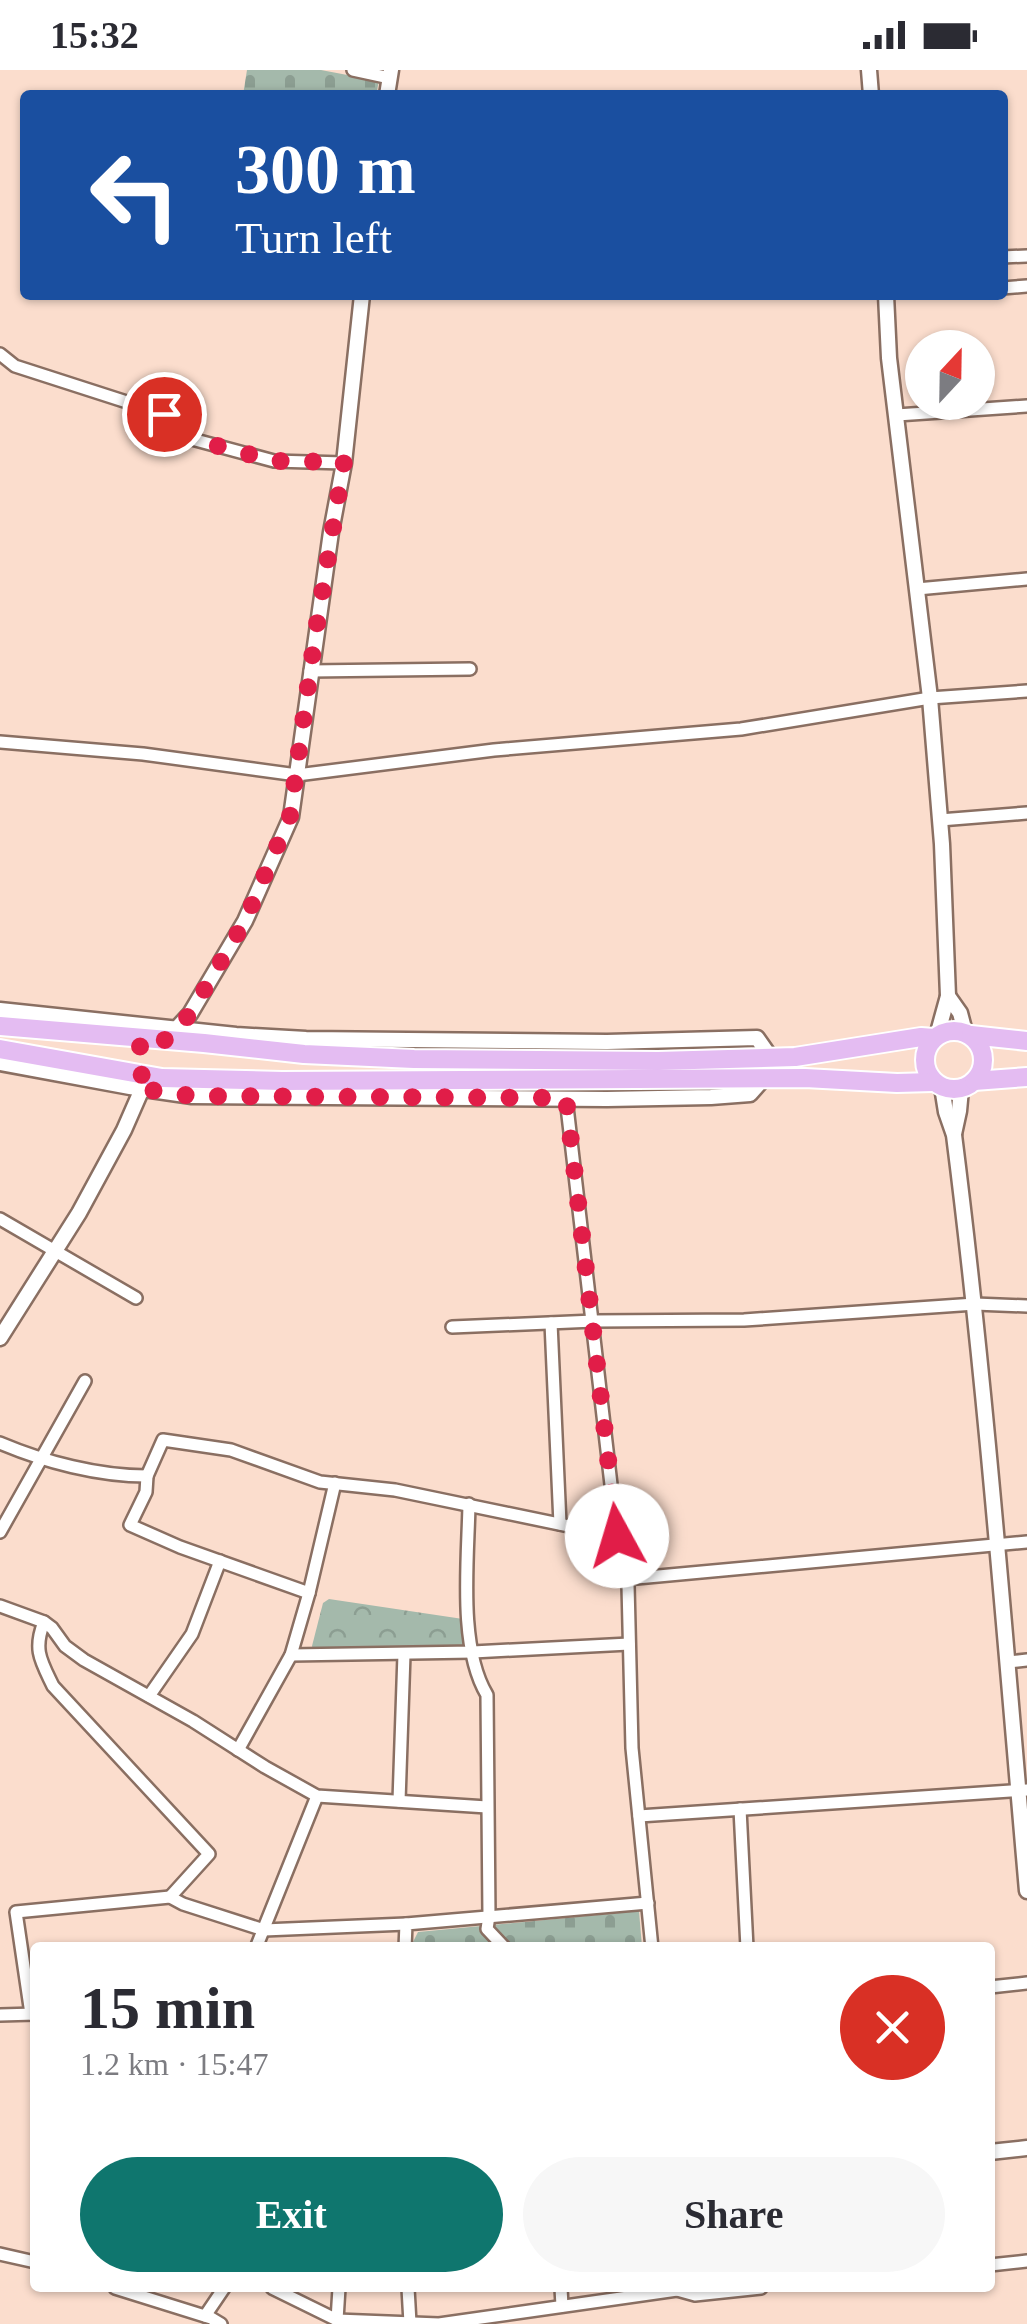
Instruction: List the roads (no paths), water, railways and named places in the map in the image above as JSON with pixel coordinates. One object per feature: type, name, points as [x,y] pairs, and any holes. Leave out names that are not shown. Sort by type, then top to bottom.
[{"type":"main road","points":[[0,1026],[141,1038],[176,1037],[304,1054],[414,1059],[658,1061],[795,1057],[936,1037],[951,1031],[1027,1040]]},
{"type":"main road","points":[[952,1085],[980,1075],[982,1049],[968,1034]]},
{"type":"main road","points":[[176,1037],[183,1078]]},
{"type":"main road","points":[[936,1037],[925,1055],[925,1065],[952,1085]]},
{"type":"main road","points":[[141,1038],[142,1079]]},
{"type":"main road","points":[[0,1049],[142,1079],[764,1078],[952,1085],[1027,1077]]},
{"type":"street","points":[[353,70],[390,74]]},
{"type":"street","points":[[0,1010],[176,1037],[245,921],[290,816],[344,462],[361,300]]},
{"type":"street","points":[[886,300],[889,358],[918,589],[940,820],[948,996],[936,1037]]},
{"type":"street","points":[[0,354],[15,366],[164,414],[188,438],[274,461],[344,462]]},
{"type":"street","points":[[897,415],[1027,406]]},
{"type":"street","points":[[918,589],[1027,579]]},
{"type":"street","points":[[310,670],[470,669]]},
{"type":"street","points":[[0,742],[143,754],[297,775],[494,750],[741,729],[930,698],[1027,691]]},
{"type":"street","points":[[940,820],[1027,812]]},
{"type":"street","points":[[948,996],[968,1034]]},
{"type":"street","points":[[0,1062],[142,1079],[192,1096],[711,1097],[750,1094],[764,1078]]},
{"type":"street","points":[[0,1338],[115,1147],[142,1079]]},
{"type":"street","points":[[952,1085],[946,1112],[954,1135],[975,1304],[1023,1790],[1027,1891]]},
{"type":"street","points":[[566,1098],[617,1536],[626,1579],[632,1748],[651,1942]]},
{"type":"street","points":[[0,1219],[136,1298]]},
{"type":"street","points":[[452,1328],[594,1321],[744,1320],[975,1304],[1027,1306]]},
{"type":"street","points":[[551,1323],[560,1524]]},
{"type":"street","points":[[0,1532],[85,1381]]},
{"type":"street","points":[[309,1594],[130,1525],[164,1440],[231,1450],[320,1482],[396,1490],[617,1536]]},
{"type":"street","points":[[0,1443],[73,1466],[124,1476],[147,1476]]},
{"type":"street","points":[[238,1750],[292,1656],[335,1483]]},
{"type":"street","points":[[469,1504],[466,1613],[478,1680],[487,1695],[487,1929],[499,1942]]},
{"type":"street","points":[[626,1579],[1027,1542]]},
{"type":"street","points":[[149,1696],[192,1634],[220,1561]]},
{"type":"street","points":[[0,1606],[44,1622],[84,1660],[194,1720],[317,1796],[488,1807]]},
{"type":"street","points":[[44,1622],[37,1642],[53,1686],[209,1854],[170,1897]]},
{"type":"street","points":[[292,1656],[630,1644]]},
{"type":"street","points":[[400,1801],[404,1654]]},
{"type":"street","points":[[1008,1662],[1027,1660]]},
{"type":"street","points":[[638,1816],[1023,1790]]},
{"type":"street","points":[[259,1942],[317,1796]]},
{"type":"street","points":[[740,1809],[747,1942]]},
{"type":"street","points":[[30,1996],[16,1912],[170,1897],[264,1930],[406,1924],[648,1903]]},
{"type":"street","points":[[405,1942],[406,1924]]},
{"type":"street","points":[[995,1986],[1027,1983]]},
{"type":"street","points":[[0,2015],[30,2014]]},
{"type":"street","points":[[995,2151],[1027,2148]]},
{"type":"street","points":[[0,2254],[30,2261]]},
{"type":"street","points":[[995,2264],[1027,2261]]},
{"type":"street","points":[[128,2292],[221,2324]]},
{"type":"street","points":[[204,2316],[221,2292]]},
{"type":"street","points":[[280,2292],[337,2320],[439,2324],[657,2292]]},
{"type":"street","points":[[337,2320],[339,2292]]},
{"type":"street","points":[[408,2292],[410,2322]]},
{"type":"street","points":[[560,2292],[562,2306]]},
{"type":"street","points":[[686,2292],[695,2295],[723,2292]]}]
